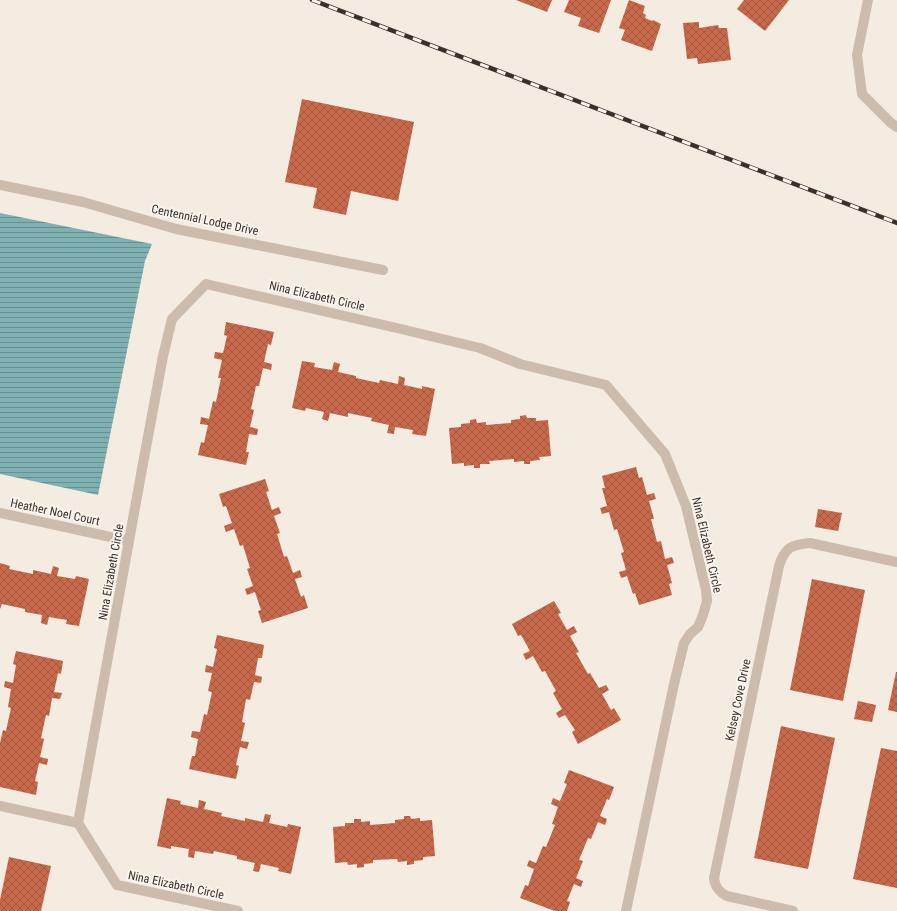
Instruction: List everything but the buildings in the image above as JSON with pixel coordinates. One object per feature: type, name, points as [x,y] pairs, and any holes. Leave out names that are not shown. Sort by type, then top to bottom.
[{"type":"street","points":[[868,0],[857,55],[862,94],[891,123],[897,127]]},
{"type":"street","name":"Centennial Lodge Drive","points":[[0,185],[83,202],[176,229],[383,270]]},
{"type":"street","name":"Nina Elizabeth Circle","points":[[238,911],[117,885],[78,823],[163,356],[172,319],[206,284],[473,346],[520,364],[606,385],[665,454],[686,506],[706,590],[707,601],[698,627],[690,634],[684,643],[626,911]]},
{"type":"street","name":"Heather Noel Court","points":[[0,513],[129,541]]},
{"type":"street","name":"Kelsey Cove Drive","points":[[793,911],[727,896],[722,894],[714,884],[714,878],[779,566],[782,556],[788,549],[797,544],[810,543],[897,562]]},
{"type":"street","points":[[0,806],[78,823]]},
{"type":"water","points":[[0,213],[152,244],[145,261],[98,495],[0,474]]},
{"type":"railway","points":[[312,0],[897,223]]}]
